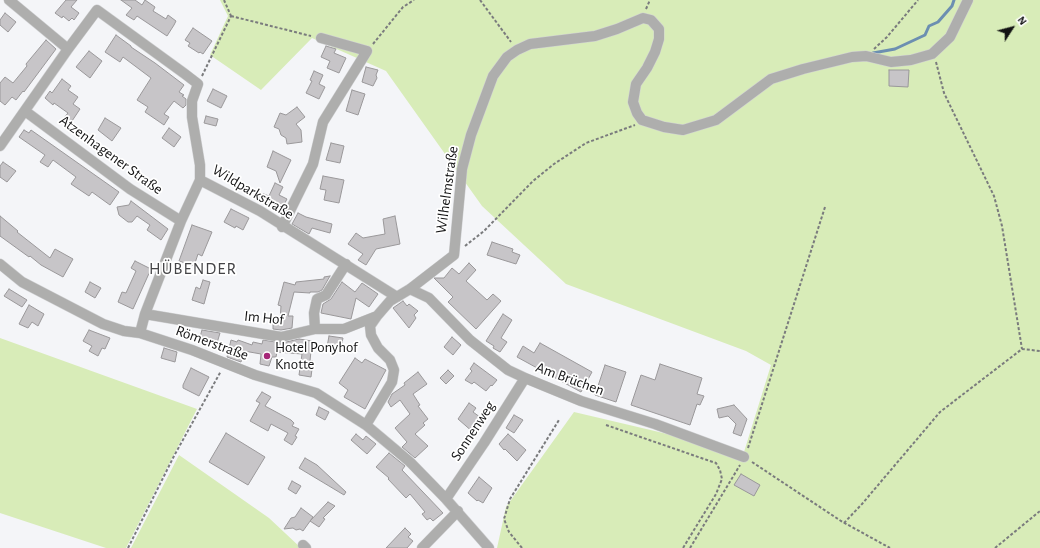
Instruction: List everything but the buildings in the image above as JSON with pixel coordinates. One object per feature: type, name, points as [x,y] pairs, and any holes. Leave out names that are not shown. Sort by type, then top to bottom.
[{"type":"street","points":[[9,0],[68,49]]},
{"type":"street","points":[[642,120],[664,128],[683,130],[716,120],[771,79],[802,69],[852,56],[866,56],[891,62],[911,60],[932,54],[950,37],[968,0]]},
{"type":"street","points":[[0,146],[97,10],[198,84]]},
{"type":"street","name":"Wilhelmstraße","points":[[366,425],[392,382],[394,370],[390,360],[378,348],[371,335],[370,326],[390,301],[410,289],[454,255],[462,170],[471,135],[493,76],[507,57],[530,44],[594,36],[617,29],[643,18],[651,20],[659,29],[659,39],[655,52],[647,68],[636,84],[633,102],[637,113],[642,120]]},
{"type":"street","points":[[282,226],[313,164],[323,122],[367,51],[321,38]]},
{"type":"street","name":"Wildparkstraße","points":[[198,84],[192,101],[192,117],[200,165],[200,180],[260,212],[346,264],[397,298]]},
{"type":"street","name":"Atzenhagener Straße","points":[[25,111],[130,189],[181,222]]},
{"type":"street","points":[[140,333],[145,314],[181,222],[200,180]]},
{"type":"street","name":"Römerstraße","points":[[0,264],[22,282],[102,324],[124,331],[140,333],[192,350],[255,375],[316,393],[366,425],[410,462],[458,511],[489,548]]},
{"type":"street","points":[[315,329],[314,313],[317,299],[326,294],[346,264]]},
{"type":"street","name":"Am Brüchen","points":[[410,289],[429,298],[470,340],[508,370],[581,401],[655,424],[744,457]]},
{"type":"street","name":"Im Hof","points":[[145,314],[281,337],[315,329],[344,328],[377,316]]},
{"type":"street","name":"Sonnenweg","points":[[446,499],[484,443],[525,378]]},
{"type":"street","points":[[422,548],[458,511]]},
{"type":"path","points":[[198,84],[231,16],[224,0]]},
{"type":"path","points":[[367,51],[403,8],[414,0]]},
{"type":"path","points":[[480,0],[517,50]]},
{"type":"path","points":[[866,56],[887,37],[918,0]]},
{"type":"path","points":[[231,16],[321,38]]},
{"type":"path","points":[[932,54],[936,62],[944,93],[994,196],[1002,226],[1022,349]]},
{"type":"path","points":[[454,255],[484,231],[533,181],[554,164],[586,143],[638,124],[642,120]]},
{"type":"path","points":[[690,548],[744,457],[825,207]]},
{"type":"path","points":[[844,523],[940,412],[1022,349],[1040,351]]},
{"type":"path","points":[[128,548],[174,456],[225,363]]},
{"type":"path","points":[[522,548],[509,532],[504,519],[510,499],[559,420]]},
{"type":"path","points":[[606,425],[707,460],[716,464],[720,470],[722,479],[716,494],[683,548]]},
{"type":"path","points":[[744,457],[844,523],[890,548]]},
{"type":"path","points":[[995,548],[1040,511]]},
{"type":"green space","points":[[220,0],[1040,0],[1040,548],[497,548],[506,507],[574,412],[744,452],[771,365],[746,351],[566,284],[482,206],[386,71],[312,38],[261,90],[210,55],[228,16]]},
{"type":"green space","points":[[0,338],[197,409],[126,548],[106,548],[0,513]]},
{"type":"green space","points":[[179,455],[269,518],[301,548],[131,548]]},
{"type":"waterway","points":[[873,53],[895,49],[925,35],[929,26],[938,22],[952,6],[954,0]]},
{"type":"place","name":"Hotel Ponyhof Knotte","points":[[267,356]]},
{"type":"district","name":"HÜBENDER","points":[[193,269]]}]
